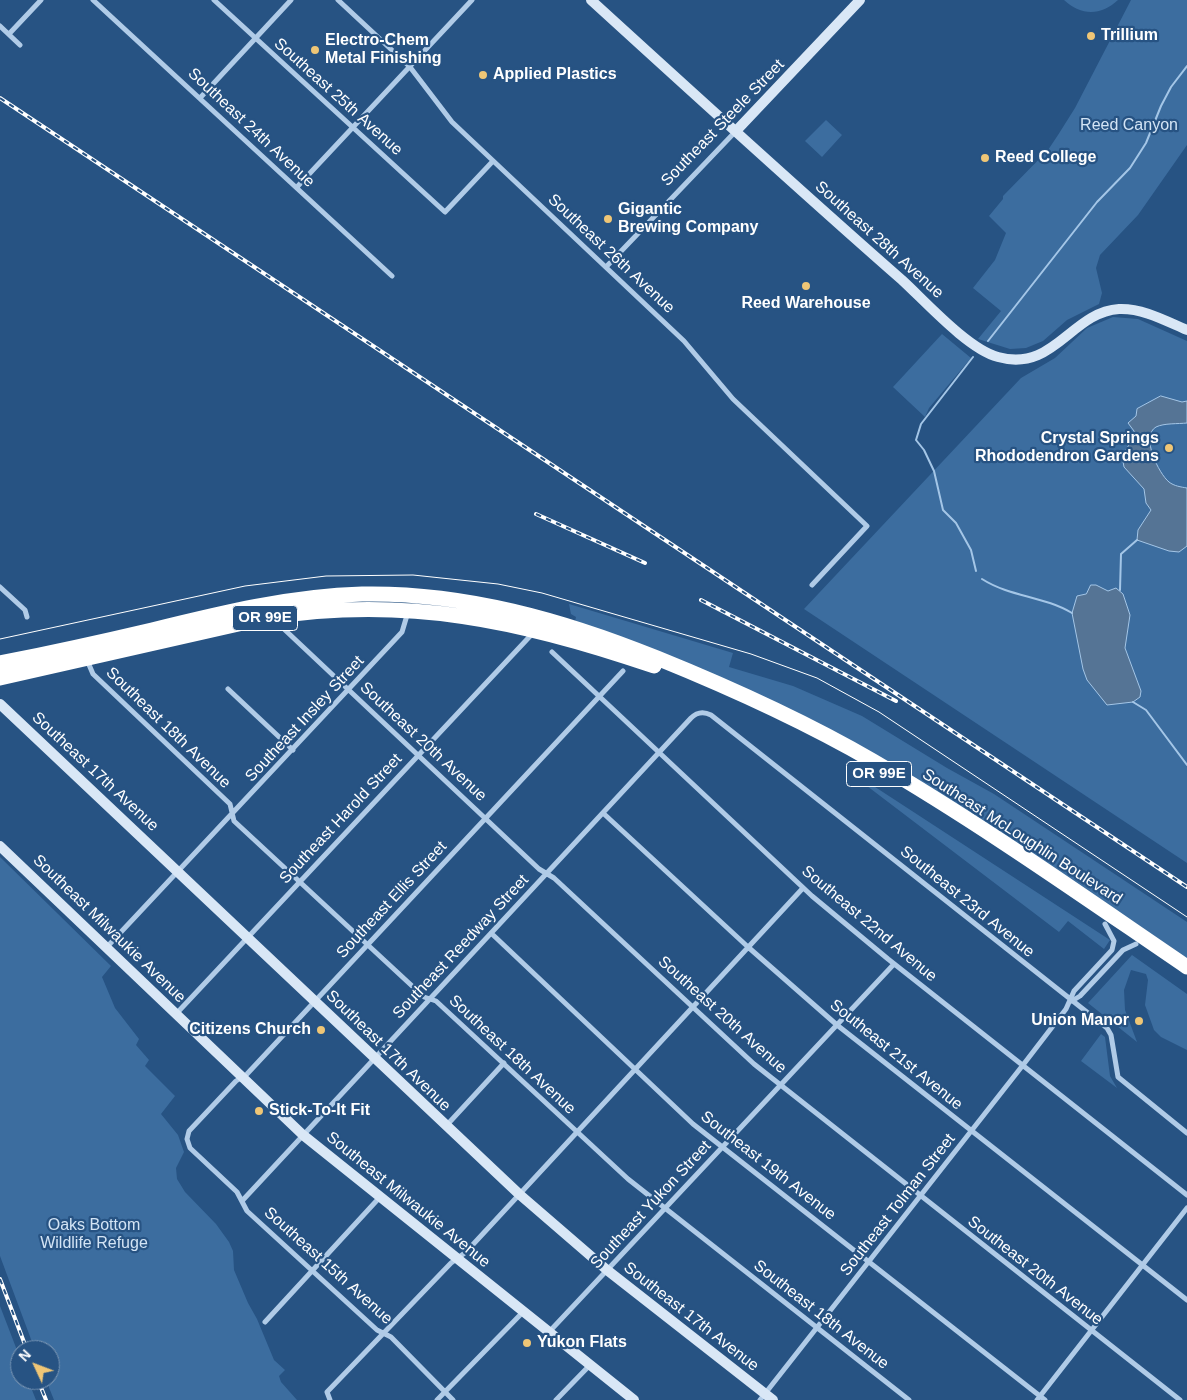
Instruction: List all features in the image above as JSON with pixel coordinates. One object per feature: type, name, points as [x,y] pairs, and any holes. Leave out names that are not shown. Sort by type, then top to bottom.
[{"type":"highway","name":"Southeast McLoughlin Boulevard","points":[[0,664],[255,606],[334,595],[428,596],[488,606],[545,619],[616,641],[682,668],[757,701],[838,742],[921,790],[1187,967]]},
{"type":"highway","name":"Southeast McLoughlin Boulevard","points":[[0,678],[277,616],[350,608],[409,609],[475,617],[534,631],[653,666],[729,697],[804,732],[918,798],[1187,978]]},
{"type":"street","points":[[9,34],[40,0]]},
{"type":"street","name":"Southeast 24th Avenue","points":[[93,0],[392,276]]},
{"type":"street","name":"Southeast 25th Avenue","points":[[214,0],[445,212],[493,161]]},
{"type":"street","points":[[200,98],[290,0]]},
{"type":"street","name":"Southeast 26th Avenue","points":[[338,0],[410,67],[446,116],[688,345],[733,399],[868,526],[812,586]]},
{"type":"street","points":[[296,187],[472,0]]},
{"type":"street","name":"Southeast 28th Avenue","points":[[591,0],[984,352],[1009,359],[1039,356],[1053,349],[1090,318],[1102,312],[1119,309],[1151,315],[1187,330]]},
{"type":"street","name":"Southeast Steele Street","points":[[606,267],[860,0]]},
{"type":"street","points":[[0,26],[20,45]]},
{"type":"street","points":[[0,587],[25,610],[27,617]]},
{"type":"street","name":"Southeast Insley Street","points":[[106,948],[402,632],[409,609]]},
{"type":"street","name":"Southeast 20th Avenue","points":[[277,616],[284,630],[546,874],[693,1006],[730,1043],[919,1196],[1180,1400]]},
{"type":"street","name":"Southeast Harold Street","points":[[176,1014],[545,619]]},
{"type":"street","name":"Southeast 22nd Avenue","points":[[552,652],[803,888],[894,964],[1187,1195]]},
{"type":"street","name":"Southeast 18th Avenue","points":[[87,660],[93,674],[230,804],[234,821],[424,997],[436,1001],[628,1179],[909,1400]]},
{"type":"street","name":"Southeast Ellis Street","points":[[190,1148],[187,1138],[190,1131],[315,1001],[622,671]]},
{"type":"street","points":[[228,689],[293,750]]},
{"type":"street","name":"Southeast 17th Avenue","points":[[0,704],[519,1194],[608,1270],[766,1398]]},
{"type":"street","name":"Southeast Reedway Street","points":[[242,1201],[691,718],[700,712]]},
{"type":"street","name":"Southeast 23rd Avenue","points":[[700,712],[711,715],[1110,1031],[1116,1073],[1121,1081],[1187,1133]]},
{"type":"street","name":"Southeast 21st Avenue","points":[[603,813],[748,947],[836,1025],[1187,1300]]},
{"type":"street","name":"Southeast Milwaukie Avenue","points":[[0,846],[303,1135],[634,1400]]},
{"type":"street","points":[[330,1400],[327,1392],[466,1252],[803,888]]},
{"type":"street","name":"Southeast Tolman Street","points":[[1072,1001],[1074,991],[1114,946],[1105,924]]},
{"type":"street","name":"Southeast 19th Avenue","points":[[491,933],[636,1068],[683,1115],[1038,1398],[1045,1400]]},
{"type":"street","name":"Southeast Tolman Street","points":[[766,1398],[817,1328],[1072,1001],[1080,996],[1123,950],[1136,944]]},
{"type":"street","name":"Southeast Yukon Street","points":[[549,1332],[894,964]]},
{"type":"street","points":[[446,1126],[504,1063]]},
{"type":"street","name":"Southeast 15th Avenue","points":[[190,1148],[237,1192],[247,1210],[384,1334],[390,1337],[453,1400]]},
{"type":"street","points":[[265,1322],[380,1197]]},
{"type":"street","points":[[1038,1398],[1187,1208]]},
{"type":"street","points":[[437,1400],[523,1312]]},
{"type":"street","points":[[556,1400],[590,1365]]},
{"type":"green space","points":[[1064,0],[1118,0],[1105,9],[1091,12],[1077,9]]},
{"type":"green space","name":"Reed Canyon","points":[[1131,0],[1187,0],[1187,145],[1138,215],[1100,255],[1096,268],[1102,293],[1099,304],[1067,320],[1043,341],[1026,348],[1010,349],[978,339],[1001,311],[973,288],[995,260],[1006,233],[989,216],[1003,199],[1003,196],[1048,150],[1058,135],[1075,108]]},
{"type":"green space","points":[[826,120],[842,135],[822,157],[805,141]]},
{"type":"green space","points":[[1113,317],[1138,319],[1187,341],[1187,863],[804,609],[1021,378],[1055,358],[1087,328]]},
{"type":"green space","points":[[942,334],[971,358],[929,408],[925,417],[893,387]]},
{"type":"green space","points":[[569,604],[733,653],[729,667],[793,686],[862,716],[947,768],[994,794],[1187,922],[1187,959],[940,795],[575,622],[576,617],[571,614]]},
{"type":"green space","points":[[869,783],[1110,940],[1104,949],[1068,921],[1059,932],[867,786]]},
{"type":"green space","name":"Oaks Bottom Wildlife Refuge","points":[[0,857],[111,966],[102,977],[115,1008],[139,1039],[136,1045],[149,1060],[145,1066],[175,1096],[161,1114],[178,1135],[184,1152],[176,1168],[177,1179],[185,1192],[216,1224],[229,1242],[233,1251],[234,1270],[248,1303],[257,1319],[274,1360],[285,1370],[279,1376],[281,1382],[297,1400],[54,1400],[50,1390],[60,1390],[60,1340],[31,1340],[0,1256]]},
{"type":"green space","points":[[1132,955],[1187,994],[1187,1050],[1161,1037],[1154,1030],[1145,1005],[1148,980],[1146,974],[1131,970],[1124,990],[1125,1010],[1137,1042],[1088,1003]]},
{"type":"green space","points":[[1101,1034],[1105,1037],[1110,1076],[1117,1088],[1081,1061]]},
{"type":"green space","points":[[0,1306],[13,1340],[10,1340],[10,1390],[32,1390],[36,1400],[0,1400]]},
{"type":"shaded area","points":[[1161,396],[1182,402],[1187,401],[1187,423],[1167,424],[1156,427],[1150,438],[1150,446],[1156,463],[1165,478],[1173,484],[1187,488],[1187,546],[1179,552],[1169,551],[1137,540],[1138,530],[1151,510],[1146,503],[1144,489],[1124,467],[1122,456],[1134,437],[1134,431],[1128,423],[1136,416],[1137,409]]},
{"type":"shaded area","points":[[1091,585],[1096,585],[1108,591],[1116,588],[1123,594],[1130,615],[1125,648],[1141,691],[1140,697],[1133,702],[1107,705],[1087,680],[1083,669],[1072,613],[1077,596],[1086,594]]},
{"type":"waterway","points":[[988,341],[1097,202],[1130,168],[1146,143],[1171,87],[1187,66]]},
{"type":"waterway","points":[[973,357],[921,424],[916,440],[924,450],[934,471],[943,510],[956,523],[971,550],[976,571]]},
{"type":"waterway","points":[[1120,590],[1121,554],[1137,540]]},
{"type":"waterway","points":[[982,579],[1004,590],[1050,603],[1072,613]]},
{"type":"waterway","points":[[1133,702],[1146,710],[1187,765]]},
{"type":"tram line","points":[[0,639],[245,586],[326,576],[413,575],[498,584],[542,593],[751,654],[817,678],[879,712],[1187,917]]},
{"type":"railway","points":[[0,98],[1187,887]]},
{"type":"railway","points":[[536,514],[645,563]]},
{"type":"railway","points":[[701,600],[896,701]]},
{"type":"railway","points":[[0,1279],[23,1340]]},
{"type":"railway","points":[[42,1390],[46,1400]]},
{"type":"place","name":"Trillium","points":[[1091,36]]},
{"type":"place","name":"Electro-Chem Metal Finishing","points":[[315,50]]},
{"type":"place","name":"Applied Plastics","points":[[483,75]]},
{"type":"place","name":"Reed College","points":[[985,158]]},
{"type":"place","name":"Gigantic Brewing Company","points":[[608,219]]},
{"type":"place","name":"Reed Warehouse","points":[[806,286]]},
{"type":"place","name":"Crystal Springs Rhododendron Gardens","points":[[1169,448]]},
{"type":"place","name":"Union Manor","points":[[1139,1021]]},
{"type":"place","name":"Citizens Church","points":[[321,1030]]},
{"type":"place","name":"Stick-To-It Fit","points":[[259,1111]]},
{"type":"place","name":"Yukon Flats","points":[[527,1343]]}]
